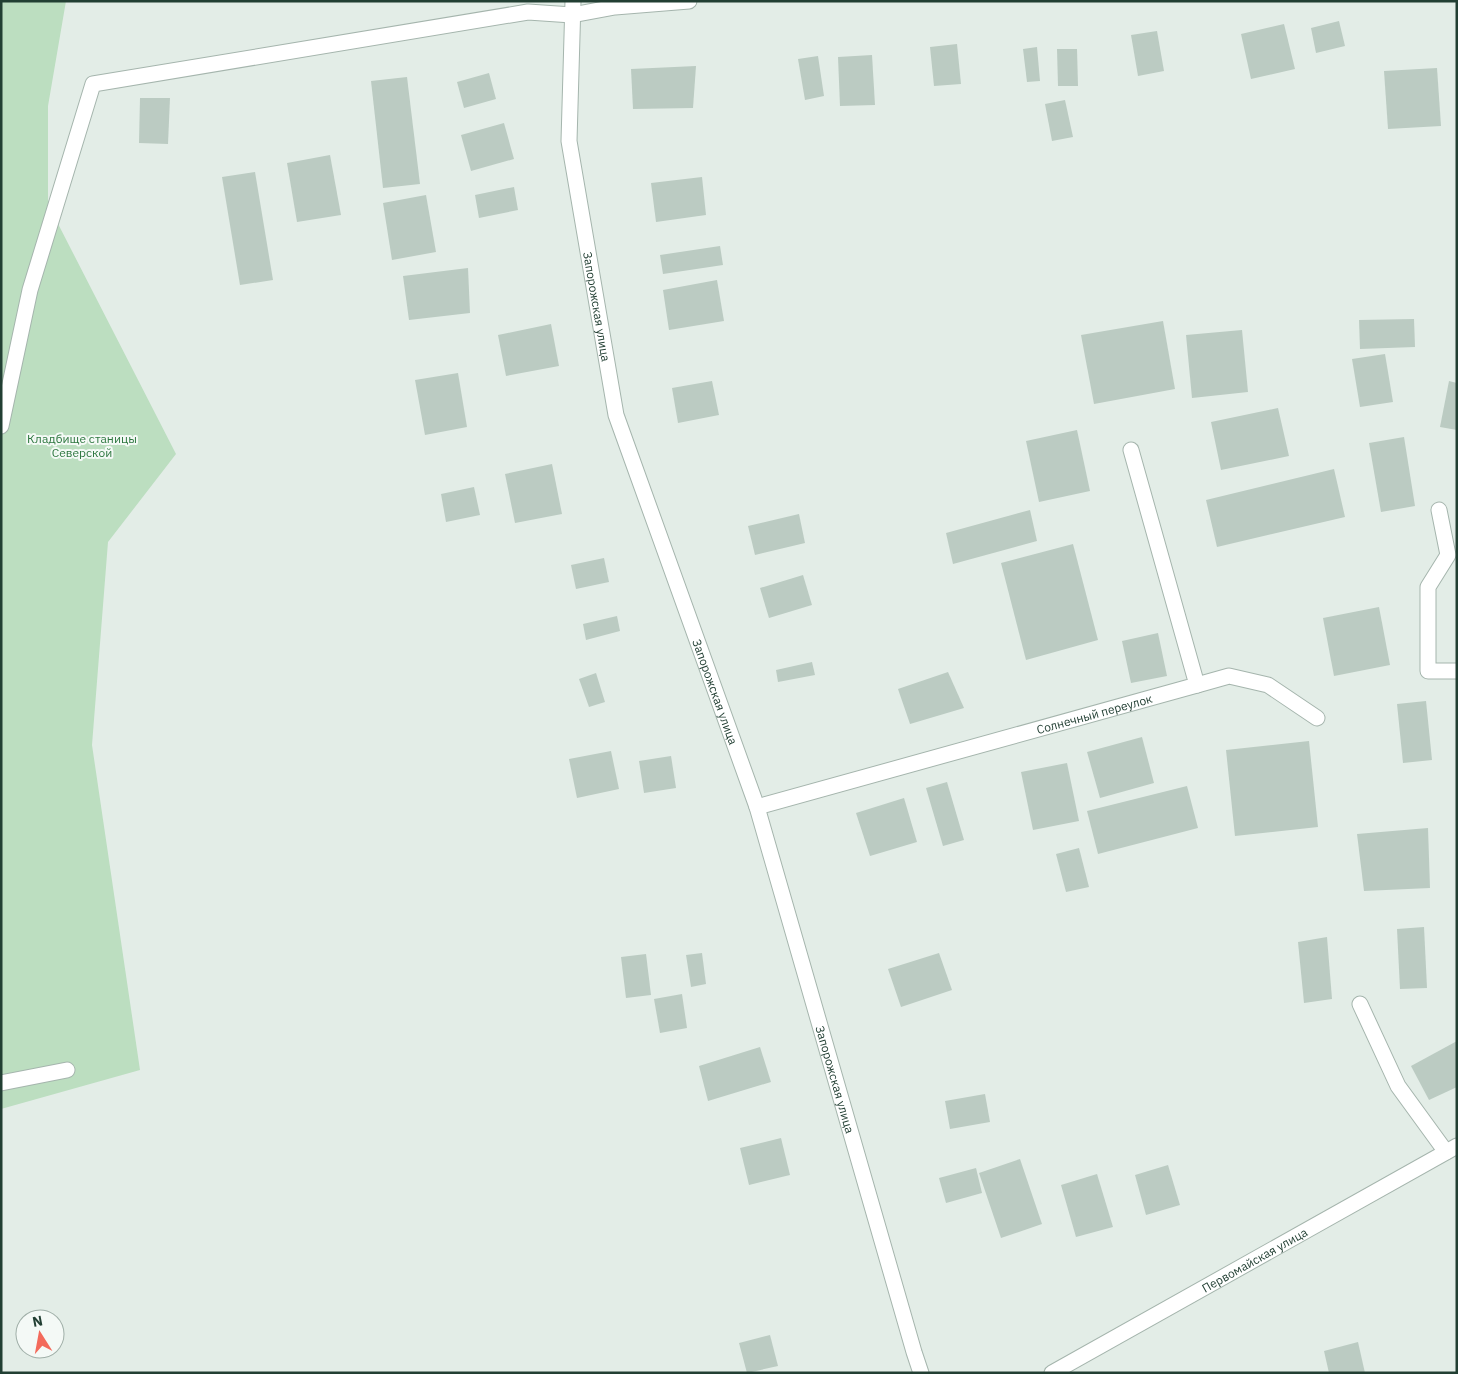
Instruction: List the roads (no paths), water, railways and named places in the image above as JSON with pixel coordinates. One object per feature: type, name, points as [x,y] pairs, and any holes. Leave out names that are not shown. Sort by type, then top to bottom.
[{"type":"street","points":[[1,426],[30,290],[93,84],[528,12],[689,1]]},
{"type":"street","name":"Запорожская улица","points":[[573,8],[569,141],[616,415],[757,807],[914,1352],[922,1373]]},
{"type":"street","points":[[1131,450],[1197,685]]},
{"type":"street","points":[[1439,510],[1448,555],[1428,587],[1428,671],[1457,671]]},
{"type":"street","name":"Солнечный переулок","points":[[757,807],[1229,676],[1268,685],[1317,718]]},
{"type":"street","points":[[1360,1004],[1398,1086],[1451,1149]]},
{"type":"street","points":[[1,1083],[67,1070]]},
{"type":"street","name":"Первомайская улица","points":[[1052,1373],[1451,1149]]},
{"type":"park label","name":"Кладбище станицы Северской","points":[[82,445]]}]
